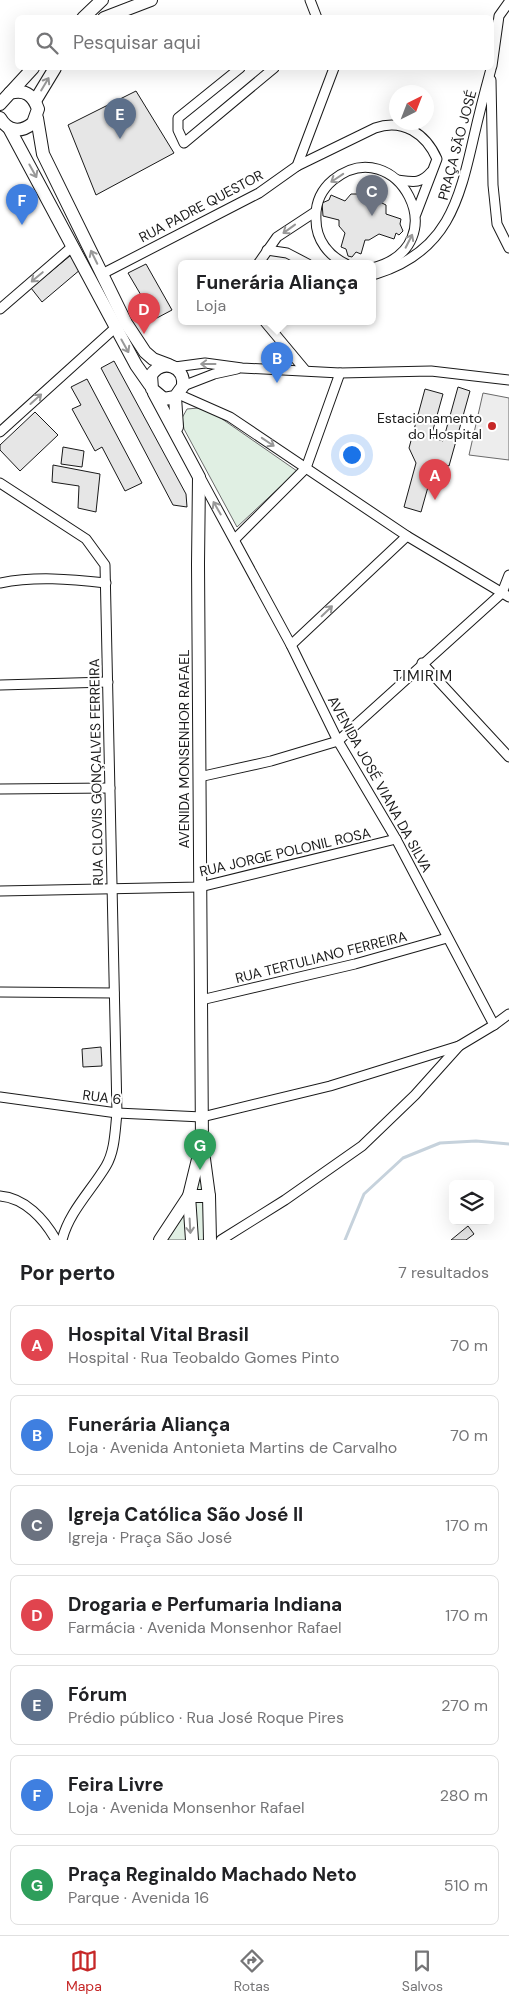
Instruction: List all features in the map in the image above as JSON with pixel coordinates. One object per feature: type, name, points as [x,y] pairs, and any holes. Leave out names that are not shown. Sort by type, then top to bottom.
[{"type":"main road","points":[[86,15],[102,0]]},
{"type":"main road","points":[[112,15],[151,0]]},
{"type":"main road","points":[[3,99],[31,70]]},
{"type":"main road","points":[[35,101],[54,70]]},
{"type":"main road","points":[[3,99],[27,93],[35,101],[38,109],[33,123],[22,130],[3,124]]},
{"type":"main road","points":[[36,118],[43,154],[137,343],[153,359],[172,366],[182,375],[179,392],[178,436]]},
{"type":"main road","name":"AVENIDA MONSENHOR RAFAEL","points":[[3,124],[73,246],[115,328],[152,389],[200,477],[199,777],[202,1144]]},
{"type":"main road","points":[[172,366],[164,365],[154,370],[152,389],[164,399],[179,392]]},
{"type":"main road","points":[[192,1240],[189,1196],[202,1144]]},
{"type":"main road","points":[[202,1144],[209,1196],[210,1240]]},
{"type":"main road","points":[[189,1196],[209,1196]]},
{"type":"main road","points":[[160,1240],[189,1196]]},
{"type":"street","points":[[310,0],[316,15]]},
{"type":"street","points":[[494,30],[495,17],[509,2]]},
{"type":"street","points":[[238,70],[178,118],[178,130],[184,143],[272,70]]},
{"type":"street","points":[[297,166],[333,70]]},
{"type":"street","points":[[491,70],[493,185],[497,224],[509,248]]},
{"type":"street","name":"PRAÇA SÃO JOSÉ","points":[[376,274],[400,267],[425,249],[451,217],[462,189],[491,70]]},
{"type":"street","name":"PRAÇA SÃO JOSÉ","points":[[297,166],[386,124],[400,124],[417,132],[431,145],[437,159],[416,214],[415,230],[409,244],[399,257],[385,265],[376,267]]},
{"type":"street","name":"RUA PADRE QUESTOR","points":[[102,274],[259,193],[297,166]]},
{"type":"street","name":"PRAÇA SÃO JOSÉ","points":[[340,260],[327,251],[320,239],[316,226],[316,212],[320,197],[328,184],[347,172],[370,168],[385,172],[398,180],[424,181],[434,168]]},
{"type":"street","points":[[398,180],[410,196],[416,214]]},
{"type":"street","points":[[261,260],[277,237],[316,212]]},
{"type":"street","points":[[0,309],[73,246]]},
{"type":"street","points":[[267,250],[287,253],[300,260]]},
{"type":"street","points":[[268,325],[305,370]]},
{"type":"street","points":[[0,432],[115,328]]},
{"type":"street","points":[[172,366],[206,363],[242,368],[340,373],[432,370],[509,380]]},
{"type":"street","points":[[179,392],[214,374],[242,368]]},
{"type":"street","points":[[235,539],[306,468],[340,373]]},
{"type":"street","points":[[179,392],[230,417],[406,536],[506,595]]},
{"type":"street","name":"AVENIDA JOSÉ VIANA DA SILVA","points":[[200,477],[292,645],[338,741],[396,839],[494,1025]]},
{"type":"street","name":"RUA CLOVIS GONÇALVES FERREIRA","points":[[0,483],[86,540],[105,565],[117,1113],[112,1150],[106,1166],[75,1211],[62,1240]]},
{"type":"street","points":[[292,645],[406,536]]},
{"type":"street","points":[[199,777],[271,761],[338,741],[422,664],[506,595],[509,575]]},
{"type":"street","points":[[0,583],[20,579],[69,579],[106,583]]},
{"type":"street","points":[[422,664],[509,757]]},
{"type":"street","points":[[0,685],[108,682]]},
{"type":"street","points":[[0,789],[110,788]]},
{"type":"street","name":"RUA JORGE POLONIL ROSA","points":[[0,891],[200,887],[396,839]]},
{"type":"street","name":"RUA TERTULIANO FERREIRA","points":[[201,1000],[355,964],[447,938]]},
{"type":"street","points":[[0,992],[114,993]]},
{"type":"street","points":[[221,1240],[285,1200],[362,1146],[415,1095],[459,1046],[509,1014]]},
{"type":"street","name":"RUA 6","points":[[0,1097],[117,1113],[202,1117],[330,1086],[459,1046]]},
{"type":"street","points":[[0,1196],[9,1197],[29,1208],[42,1220],[56,1240]]},
{"type":"green space","points":[[198,408],[215,414],[297,471],[237,527],[184,429],[182,418],[187,409]]},
{"type":"green space","points":[[202,1144],[210,1240],[160,1240],[182,1204]]},
{"type":"shaded area","name":"Estacionamento do Hospital","points":[[483,393],[509,398],[509,460],[469,455]]},
{"type":"building","points":[[136,91],[174,153],[96,195],[68,125]]},
{"type":"building","points":[[376,178],[381,186],[385,187],[380,202],[386,205],[386,214],[401,219],[400,224],[403,231],[399,235],[396,233],[394,239],[379,234],[369,240],[365,240],[361,254],[356,252],[352,257],[348,256],[346,249],[341,247],[345,233],[339,226],[339,220],[323,216],[322,203],[329,200],[331,195],[345,201],[351,194],[359,194],[365,179],[370,181]]},
{"type":"building","points":[[71,255],[81,269],[42,302],[31,288]]},
{"type":"building","points":[[146,264],[172,310],[155,319],[128,273]]},
{"type":"building","points":[[114,361],[186,494],[187,507],[173,505],[101,368]]},
{"type":"building","points":[[87,379],[142,483],[125,491],[102,447],[95,451],[72,409],[81,405],[71,387]]},
{"type":"building","points":[[458,387],[470,391],[449,466],[435,462],[421,512],[404,507],[416,463],[409,448],[425,389],[443,394],[431,437],[443,441]]},
{"type":"building","points":[[35,412],[58,435],[20,471],[0,450],[0,445]]},
{"type":"building","points":[[63,447],[84,451],[82,467],[61,464]]},
{"type":"building","points":[[53,465],[100,474],[96,512],[78,508],[79,486],[52,482]]},
{"type":"building","points":[[101,1047],[102,1066],[83,1067],[82,1049]]},
{"type":"building","points":[[468,1226],[474,1234],[466,1240],[451,1240]]},
{"type":"waterway","points":[[345,1240],[364,1194],[403,1158],[440,1143],[476,1141],[509,1144]]},
{"type":"place","name":"Fórum","points":[[120,139]]},
{"type":"place","name":"Igreja Católica São José II","points":[[372,216]]},
{"type":"place","name":"Feira Livre","points":[[22,225]]},
{"type":"place","name":"Drogaria e Perfumaria Indiana","points":[[144,334]]},
{"type":"place","name":"Funerária Aliança","points":[[277,383]]},
{"type":"place","name":"Estacionamento do Hospital","points":[[492,426]]},
{"type":"place","name":"Hospital Vital Brasil","points":[[435,500]]},
{"type":"place","name":"Praça Reginaldo Machado Neto","points":[[200,1170]]},
{"type":"district","name":"TIMIRIM","points":[[423,676]]}]
